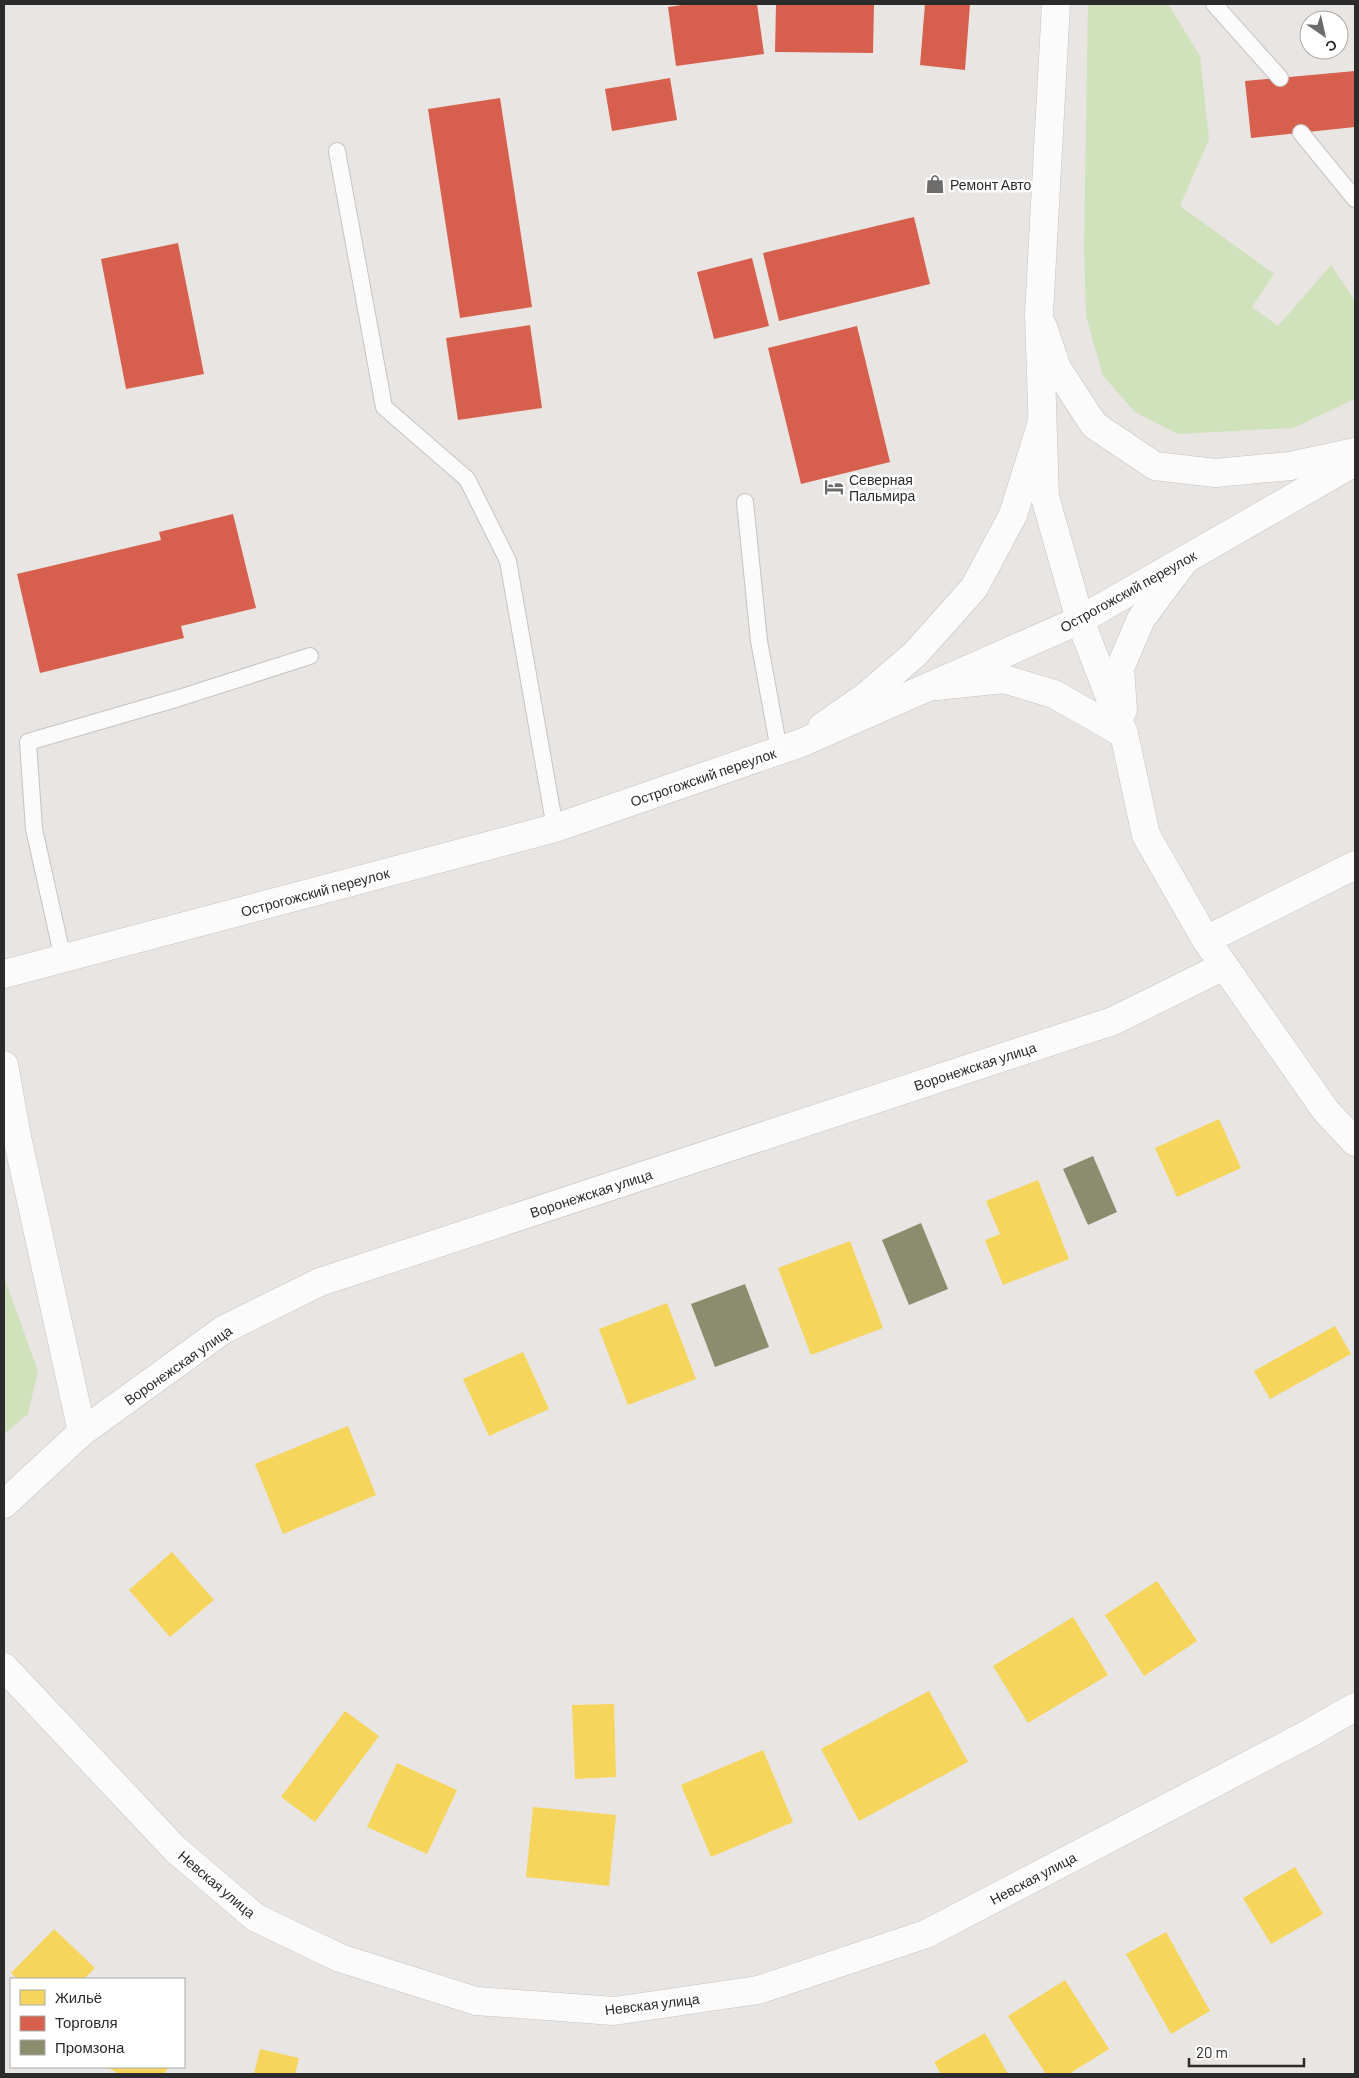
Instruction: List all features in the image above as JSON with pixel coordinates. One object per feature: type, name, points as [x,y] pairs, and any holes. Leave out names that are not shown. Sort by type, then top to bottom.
[{"type":"street","points":[[1056,4],[1039,314],[1045,497],[1080,620],[1124,734],[1146,834],[1206,940],[1326,1111],[1355,1142]]},
{"type":"street","points":[[1039,314],[1056,368],[1094,425],[1155,466],[1215,473],[1290,466],[1355,452]]},
{"type":"street","points":[[790,746],[865,697],[915,654],[974,588],[1013,515],[1043,421]]},
{"type":"street","name":"Острогожский переулок","points":[[4,974],[555,828],[790,746],[930,687],[1080,620],[1355,462]]},
{"type":"street","points":[[1124,734],[1120,668],[1141,619],[1185,560]]},
{"type":"street","points":[[930,687],[1004,679],[1054,694],[1124,734]]},
{"type":"street","points":[[1206,940],[1355,865]]},
{"type":"street","name":"Воронежская улица","points":[[4,1504],[82,1432],[223,1330],[320,1282],[1114,1021],[1224,966]]},
{"type":"street","points":[[4,1065],[17,1137],[82,1432]]},
{"type":"street","name":"Невская улица","points":[[4,1667],[175,1849],[256,1918],[340,1958],[476,2001],[614,2011],[758,1990],[926,1934],[1308,1734],[1355,1707]]},
{"type":"lane","points":[[1214,4],[1280,78]]},
{"type":"lane","points":[[1301,133],[1355,199]]},
{"type":"lane","points":[[337,151],[384,407],[467,479],[508,562],[555,828]]},
{"type":"lane","points":[[745,502],[759,641],[790,746]]},
{"type":"lane","points":[[63,959],[34,829],[28,742],[179,698],[310,656]]},
{"type":"green space","points":[[1088,4],[1168,4],[1200,56],[1209,139],[1180,206],[1274,274],[1252,307],[1278,326],[1331,265],[1355,301],[1355,399],[1293,428],[1178,434],[1135,412],[1103,376],[1086,316],[1084,247]]},
{"type":"green space","points":[[4,1277],[38,1371],[28,1414],[4,1434]]},
{"type":"building: Жильё","points":[[1219,1119],[1241,1168],[1177,1197],[1155,1148]]},
{"type":"building: Жильё","points":[[1038,1180],[1069,1259],[1003,1285],[985,1240],[1000,1234],[986,1201]]},
{"type":"building: Жильё","points":[[850,1241],[883,1328],[811,1355],[778,1268]]},
{"type":"building: Жильё","points":[[667,1303],[696,1379],[628,1405],[599,1329]]},
{"type":"building: Жильё","points":[[1335,1326],[1351,1354],[1270,1399],[1254,1371]]},
{"type":"building: Жильё","points":[[523,1352],[549,1409],[489,1436],[463,1379]]},
{"type":"building: Жильё","points":[[348,1426],[376,1495],[283,1534],[255,1464]]},
{"type":"building: Жильё","points":[[172,1552],[214,1600],[170,1637],[129,1590]]},
{"type":"building: Жильё","points":[[1157,1581],[1197,1641],[1144,1676],[1105,1615]]},
{"type":"building: Жильё","points":[[1073,1617],[1108,1675],[1028,1723],[993,1666]]},
{"type":"building: Жильё","points":[[929,1691],[968,1762],[859,1821],[821,1749]]},
{"type":"building: Жильё","points":[[614,1704],[616,1777],[575,1779],[572,1705]]},
{"type":"building: Жильё","points":[[345,1711],[379,1736],[315,1822],[281,1797]]},
{"type":"building: Жильё","points":[[763,1750],[793,1822],[711,1857],[681,1785]]},
{"type":"building: Жильё","points":[[397,1763],[457,1790],[427,1854],[367,1827]]},
{"type":"building: Жильё","points":[[533,1807],[616,1815],[609,1886],[526,1877]]},
{"type":"building: Жильё","points":[[1295,1867],[1323,1914],[1271,1944],[1243,1898]]},
{"type":"building: Жильё","points":[[54,1929],[95,1968],[85,1978],[16,1978],[11,1973]]},
{"type":"building: Жильё","points":[[1166,1932],[1210,2011],[1171,2034],[1126,1954]]},
{"type":"building: Жильё","points":[[1065,1980],[1109,2049],[1069,2074],[1046,2074],[1008,2016]]},
{"type":"building: Жильё","points":[[985,2033],[1008,2074],[941,2074],[934,2062]]},
{"type":"building: Жильё","points":[[260,2049],[299,2058],[295,2074],[254,2074]]},
{"type":"building: Жильё","points":[[109,2068],[168,2068],[164,2074],[119,2074]]},
{"type":"building: Торговля","points":[[689,4],[757,4],[764,54],[676,66],[668,7]]},
{"type":"building: Торговля","points":[[776,4],[874,4],[873,53],[775,52]]},
{"type":"building: Торговля","points":[[925,4],[970,4],[965,70],[920,65]]},
{"type":"building: Торговля","points":[[1355,71],[1355,127],[1251,138],[1245,81]]},
{"type":"building: Торговля","points":[[670,78],[677,120],[612,131],[605,89]]},
{"type":"building: Торговля","points":[[500,98],[532,307],[460,318],[428,109]]},
{"type":"building: Торговля","points":[[914,217],[930,284],[779,321],[763,253]]},
{"type":"building: Торговля","points":[[178,243],[204,374],[126,389],[101,259]]},
{"type":"building: Торговля","points":[[752,258],[769,326],[714,339],[697,272]]},
{"type":"building: Торговля","points":[[530,325],[542,408],[458,420],[446,338]]},
{"type":"building: Торговля","points":[[857,326],[890,462],[801,484],[768,348]]},
{"type":"building: Торговля","points":[[233,514],[256,608],[181,626],[184,638],[40,673],[17,574],[161,540],[159,532]]},
{"type":"building: Промзона","points":[[1093,1156],[1117,1212],[1088,1225],[1063,1169]]},
{"type":"building: Промзона","points":[[921,1223],[948,1289],[909,1305],[882,1240]]},
{"type":"building: Промзона","points":[[745,1284],[769,1347],[715,1367],[691,1304]]},
{"type":"place","name":"Ремонт Авто","points":[[935,184]]},
{"type":"place","name":"Северная Пальмира","points":[[834,487]]}]
